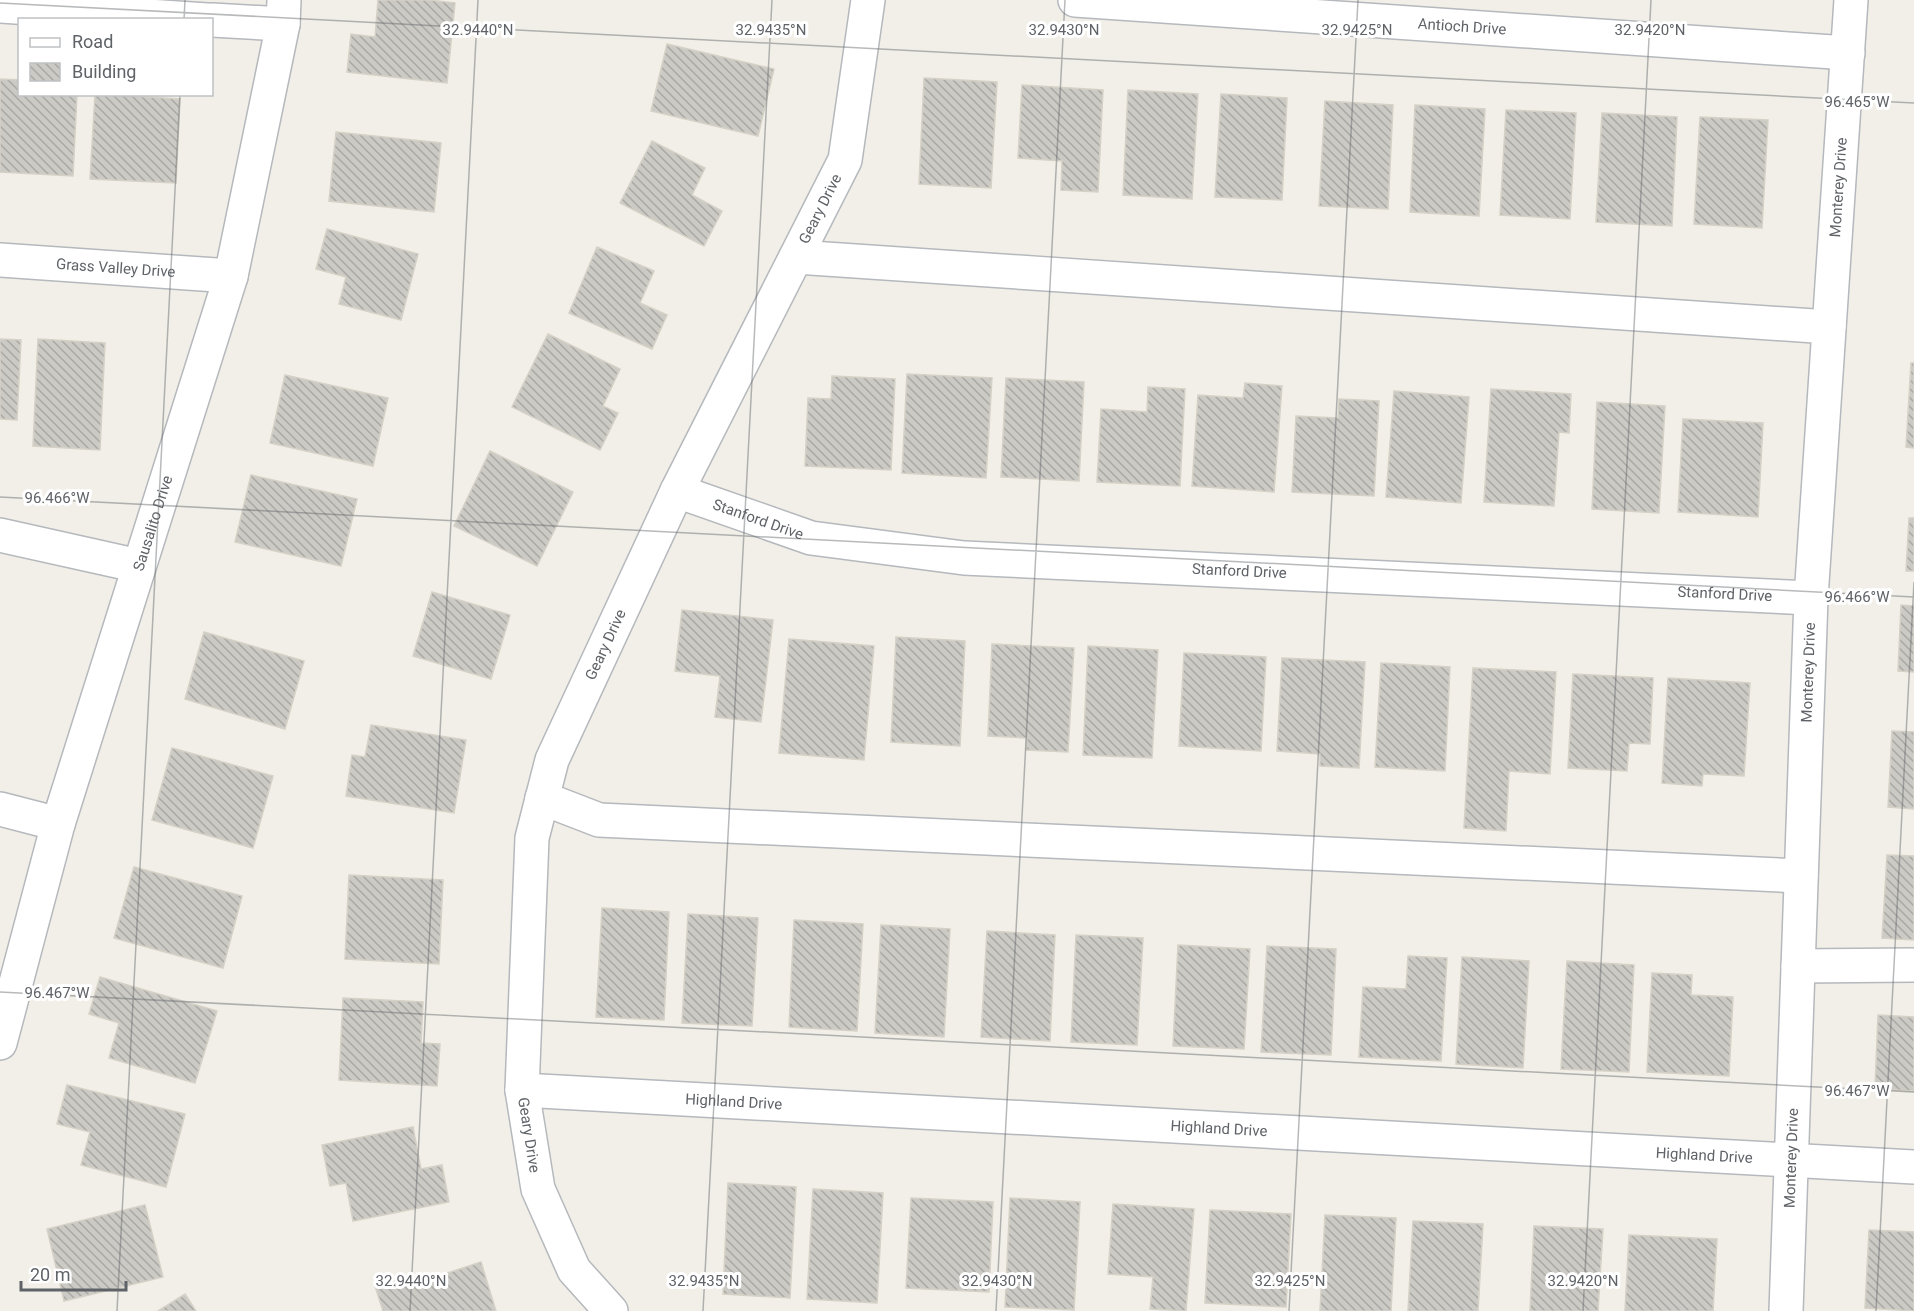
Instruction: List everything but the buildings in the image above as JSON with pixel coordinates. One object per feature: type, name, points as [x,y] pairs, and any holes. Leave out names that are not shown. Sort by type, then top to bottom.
[{"type":"street","name":"Geary Drive","points":[[611,1311],[574,1270],[538,1189],[522,1090],[532,838],[552,760],[677,490],[845,160],[868,0]]},
{"type":"street","name":"Antioch Drive","points":[[1076,0],[1848,53]]},
{"type":"street","name":"Monterey Drive","points":[[1786,1311],[1810,598],[1851,0]]},
{"type":"street","points":[[0,6],[179,18]]},
{"type":"street","points":[[213,20],[283,12]]},
{"type":"street","name":"Sausalito Drive","points":[[0,1043],[58,824],[231,276],[283,12]]},
{"type":"street","points":[[796,257],[1829,327]]},
{"type":"street","name":"Grass Valley Drive","points":[[0,261],[231,276]]},
{"type":"street","name":"Stanford Drive","points":[[677,490],[811,538],[964,558],[1810,598]]},
{"type":"street","points":[[0,535],[139,566]]},
{"type":"street","points":[[542,798],[599,820],[1801,876]]},
{"type":"street","points":[[0,809],[58,824]]},
{"type":"street","points":[[1798,966],[1914,965]]},
{"type":"street","name":"Highland Drive","points":[[522,1090],[1914,1167]]}]
